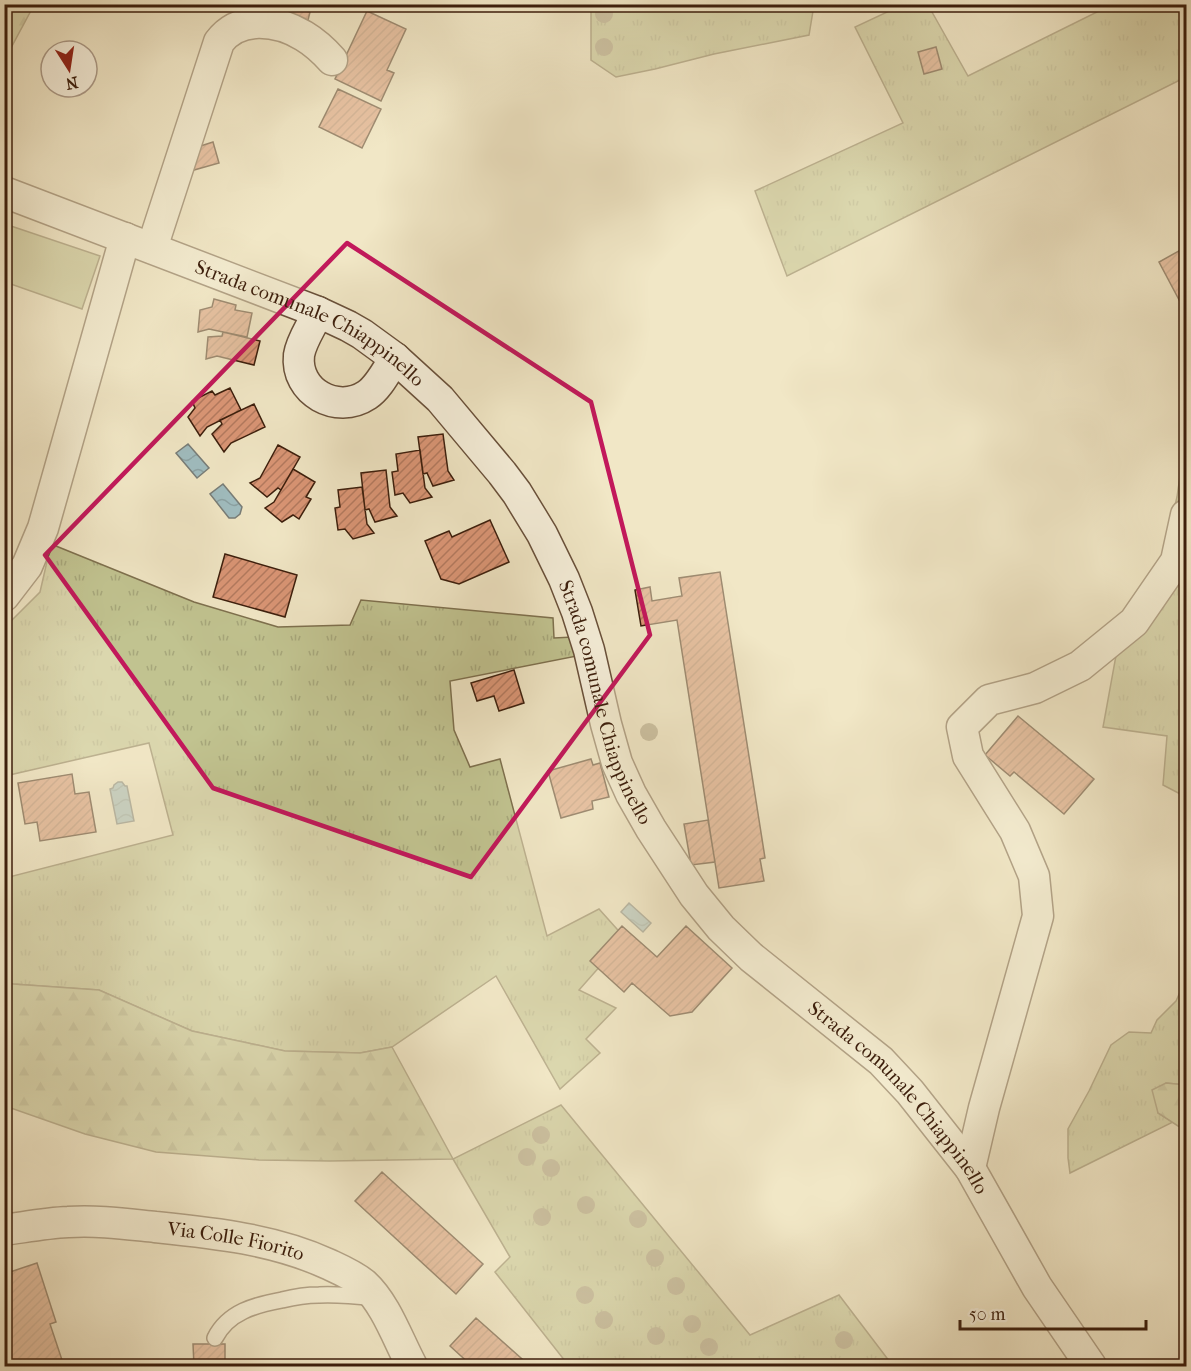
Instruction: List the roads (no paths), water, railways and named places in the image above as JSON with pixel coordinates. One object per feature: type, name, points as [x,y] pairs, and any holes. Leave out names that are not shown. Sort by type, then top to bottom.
[{"type":"street","points":[[4,596],[27,566],[43,528],[138,243],[219,42],[231,30],[250,23],[260,23],[303,35],[332,60]]},
{"type":"street","name":"Strada comunale Chiappinello","points":[[4,192],[318,312],[348,326],[395,358],[440,399],[502,473],[543,534],[577,612],[589,650],[611,746],[624,782],[642,815],[694,895],[741,948],[881,1061],[925,1110],[970,1168],[1037,1287],[1091,1366]]},
{"type":"street","points":[[318,312],[301,348],[299,358],[304,381],[312,392],[321,398],[340,403],[354,402],[367,395],[395,358]]},
{"type":"street","points":[[970,1168],[984,1108],[1038,916],[1034,876],[1015,831],[968,756],[962,727],[988,700],[1035,688],[1080,666],[1134,622],[1176,561],[1186,515]]},
{"type":"street","name":"Via Colle Fiorito","points":[[4,1230],[41,1224],[90,1222],[188,1230],[231,1236],[317,1258],[354,1276],[371,1292],[387,1316],[412,1366]]},
{"type":"lane","points":[[215,1338],[219,1330],[236,1314],[268,1302],[315,1294],[375,1298]]},
{"type":"water","points":[[188,444],[209,468],[197,478],[176,453]]},
{"type":"water","points":[[223,484],[242,507],[240,514],[235,518],[229,518],[210,494]]},
{"type":"water","points":[[118,782],[127,786],[134,821],[117,824],[110,789]]},
{"type":"water","points":[[629,903],[651,923],[643,932],[621,912]]}]
